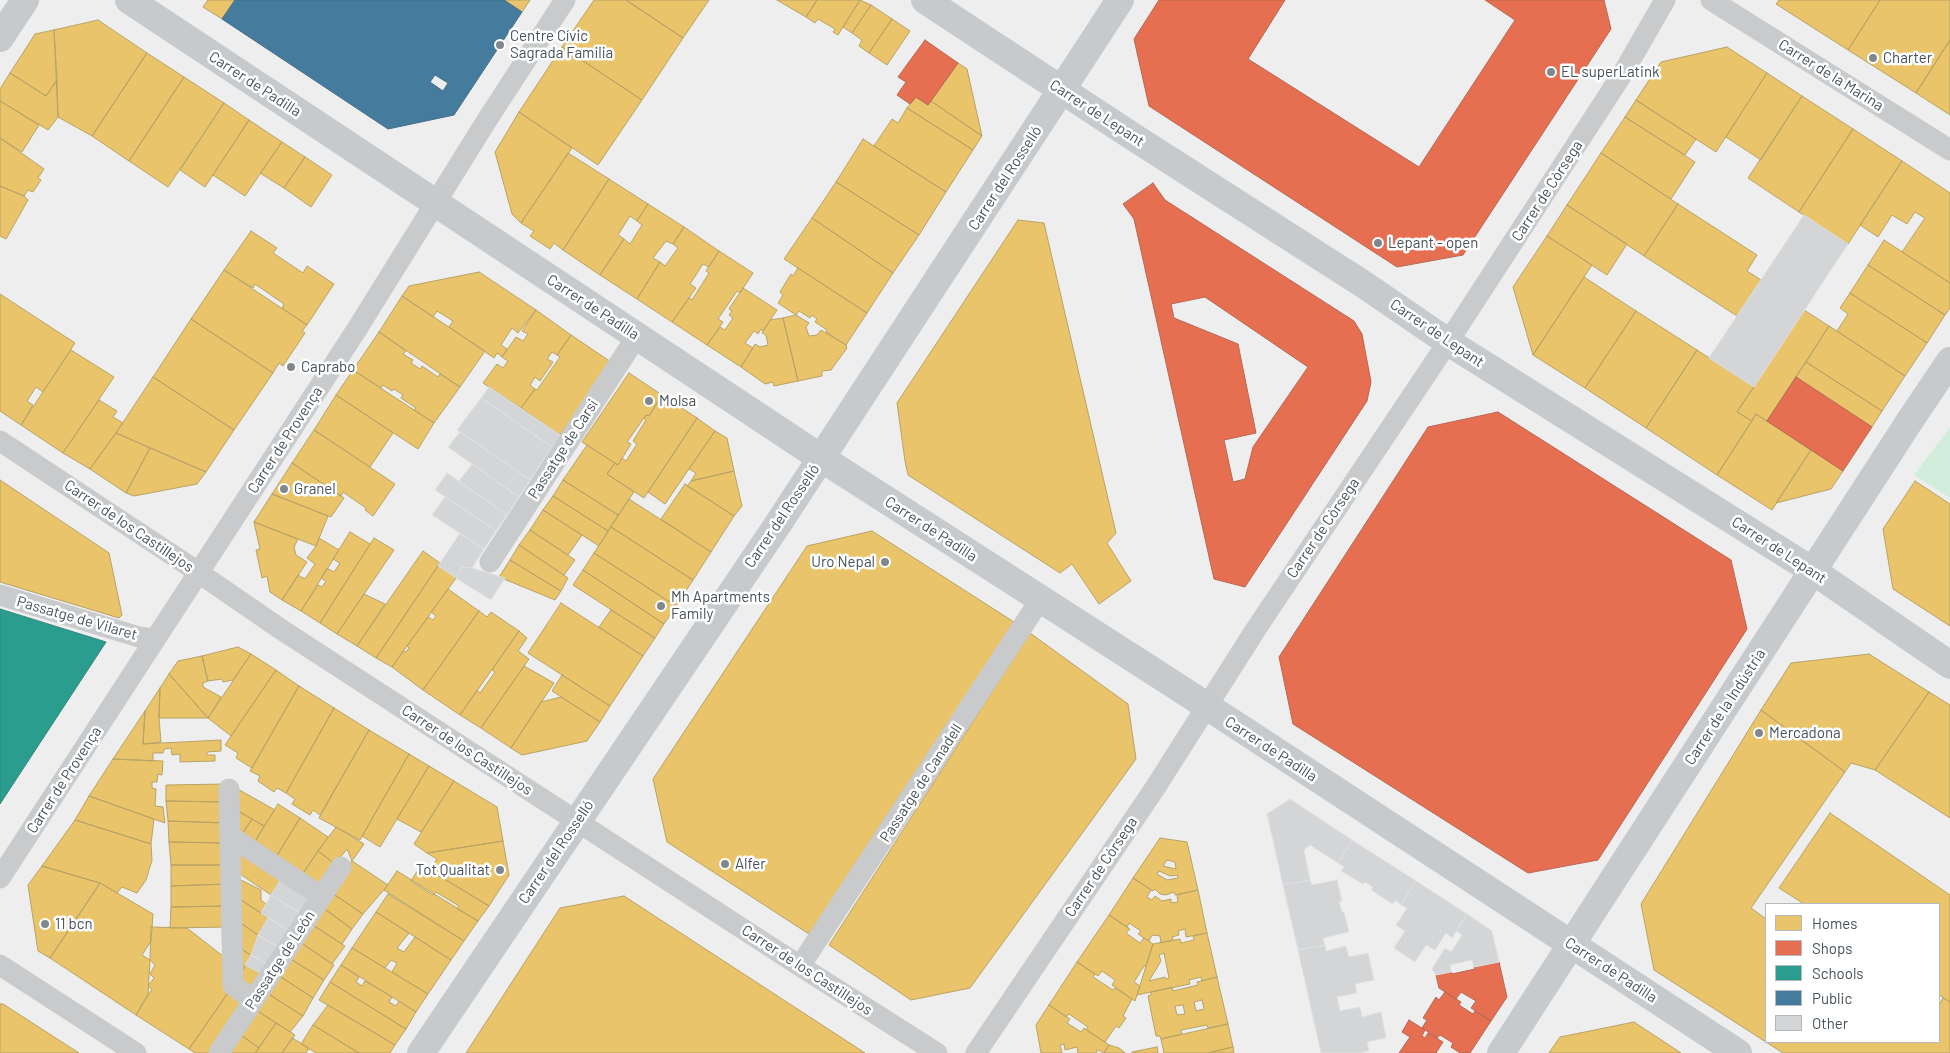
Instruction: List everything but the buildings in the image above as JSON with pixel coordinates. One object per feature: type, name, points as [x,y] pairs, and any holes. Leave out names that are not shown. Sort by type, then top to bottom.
[{"type":"main road","points":[[0,38],[25,0]]},
{"type":"main road","name":"Carrer de Padilla","points":[[129,0],[821,458],[1738,1053]]},
{"type":"main road","name":"Carrer de Lepant","points":[[925,0],[1135,138],[1363,284],[1448,342],[1813,571],[1950,665]]},
{"type":"main road","name":"Carrer del Rosselló","points":[[421,1053],[821,458],[1120,0]]},
{"type":"main road","name":"Carrer de la Indústria","points":[[1501,1053],[1950,361]]},
{"type":"street","name":"Carrer de Provença","points":[[0,878],[357,328],[487,120],[565,0]]},
{"type":"street","name":"Carrer de Còrsega","points":[[976,1053],[1149,796],[1288,580],[1448,342],[1623,73],[1665,0]]},
{"type":"street","name":"Carrer de la Marina","points":[[1711,0],[1950,150]]},
{"type":"street","name":"Passatge de Carsi","points":[[490,562],[638,336]]},
{"type":"street","name":"Carrer de los Castillejos","points":[[0,441],[282,630],[937,1053]]},
{"type":"street","name":"Passatge de Vilaret","points":[[0,595],[139,637],[155,639]]},
{"type":"street","name":"Passatge de Canadell","points":[[800,966],[1040,600]]},
{"type":"street","points":[[228,789],[233,985],[253,1000]]},
{"type":"street","points":[[230,836],[321,896]]},
{"type":"street","name":"Passatge de León","points":[[219,1053],[341,867]]},
{"type":"street","points":[[0,965],[136,1053]]},
{"type":"green space","points":[[1950,427],[1950,498],[1914,475]]},
{"type":"place","name":"Centre Cívic Sagrada Familia","points":[[500,45]]},
{"type":"place","name":"Charter","points":[[1873,58]]},
{"type":"place","name":"EL superLatink","points":[[1551,72]]},
{"type":"place","name":"Lepant - open","points":[[1378,243]]},
{"type":"place","name":"Caprabo","points":[[291,367]]},
{"type":"place","name":"Molsa","points":[[649,401]]},
{"type":"place","name":"Granel","points":[[284,489]]},
{"type":"place","name":"Uro Nepal","points":[[885,562]]},
{"type":"place","name":"Mh Apartments Family","points":[[661,606]]},
{"type":"place","name":"Mercadona","points":[[1759,733]]},
{"type":"place","name":"Alfer","points":[[725,864]]},
{"type":"place","name":"Tot Qualitat","points":[[500,870]]},
{"type":"place","name":"11 bcn","points":[[45,924]]}]
